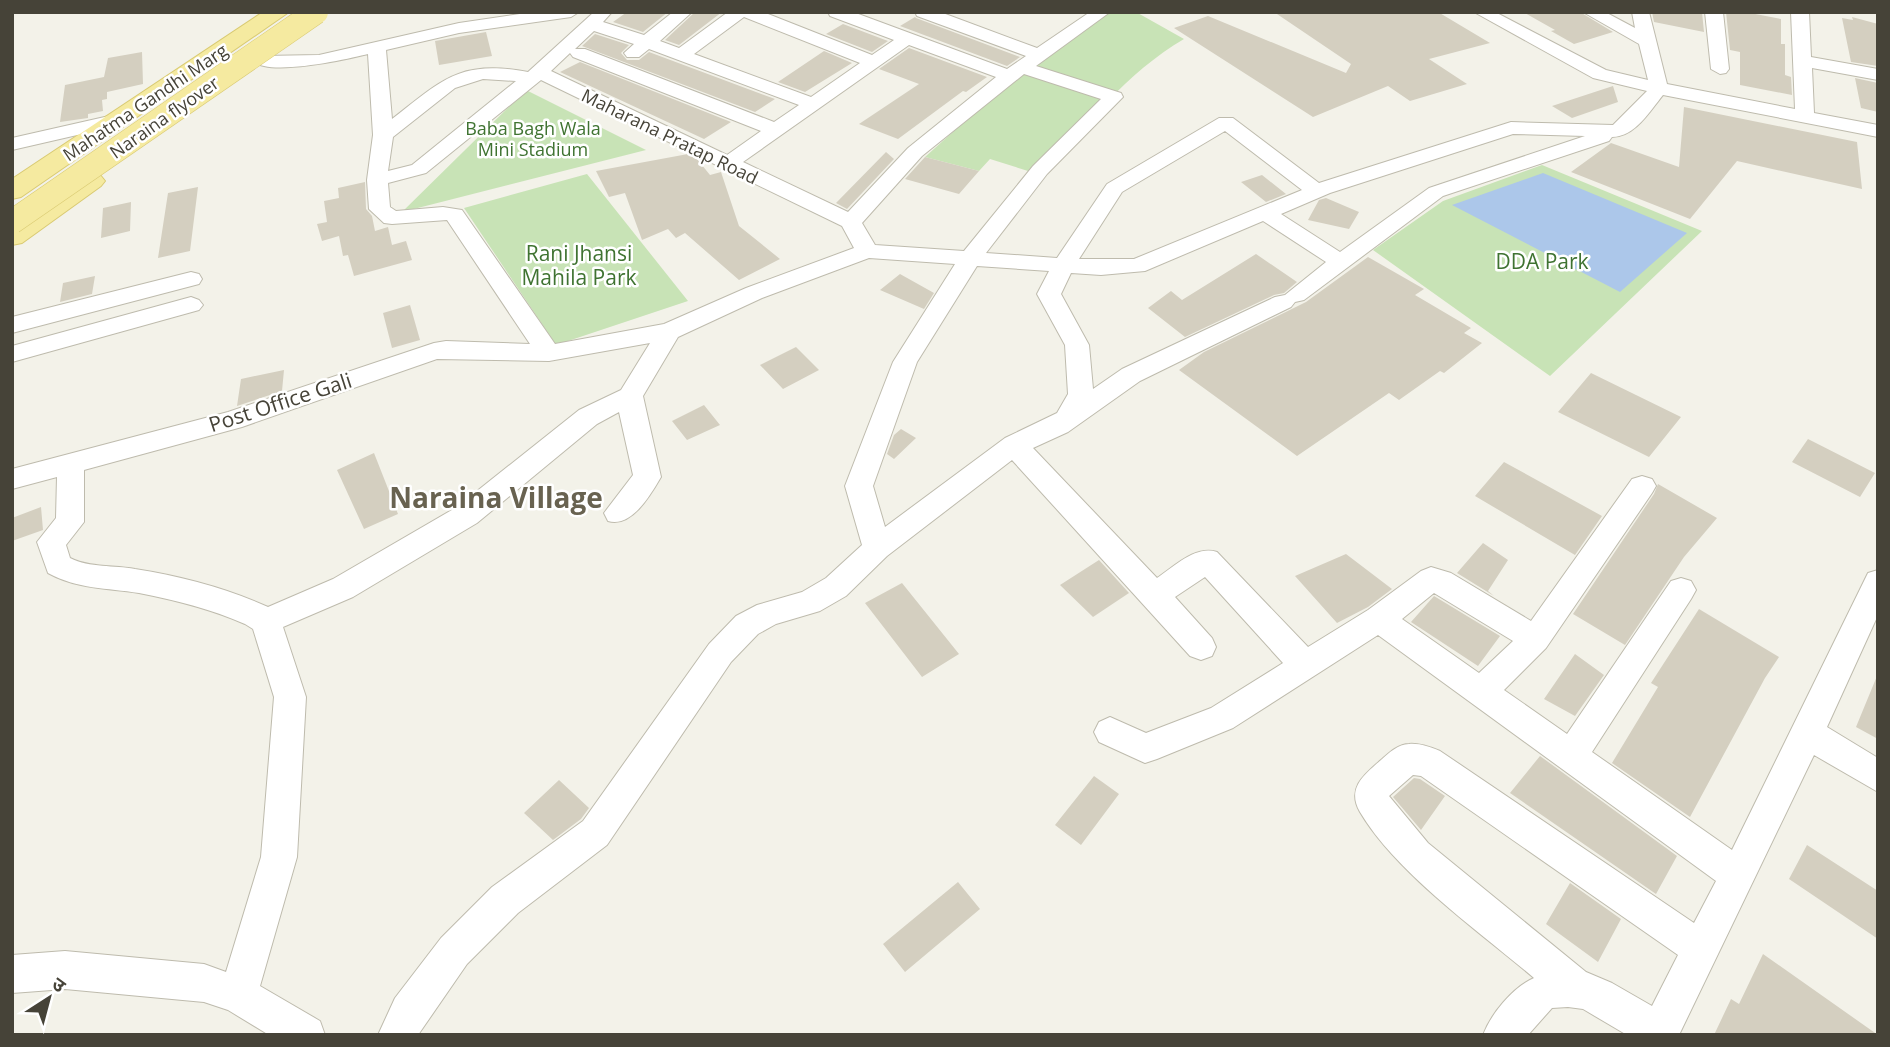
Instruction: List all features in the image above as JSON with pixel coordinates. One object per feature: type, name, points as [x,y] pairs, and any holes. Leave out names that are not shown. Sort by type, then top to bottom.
[{"type":"main road","name":"Mahatma Gandhi Marg","points":[[12,191],[278,12]]},
{"type":"main road","name":"Naraina flyover","points":[[12,203],[293,12]]},
{"type":"main road","name":"Naraina flyover","points":[[12,222],[316,12]]},
{"type":"main road","name":"Mahatma Gandhi Marg","points":[[12,237],[332,12]]},
{"type":"main road","points":[[121,118],[171,126]]},
{"type":"street","points":[[263,61],[318,60],[459,29],[570,12]]},
{"type":"street","points":[[617,66],[684,12]]},
{"type":"street","points":[[681,55],[739,12]]},
{"type":"street","points":[[747,12],[874,62]]},
{"type":"street","points":[[836,12],[861,16],[908,38],[1023,66],[1114,97],[1040,170],[971,257],[905,362],[859,486],[877,548]]},
{"type":"street","points":[[923,12],[1023,66]]},
{"type":"street","points":[[1482,12],[1600,74],[1878,131]]},
{"type":"street","points":[[1503,12],[1611,68],[1629,81]]},
{"type":"street","points":[[1591,12],[1647,41]]},
{"type":"street","points":[[1640,12],[1658,88]]},
{"type":"street","points":[[1714,12],[1720,69]]},
{"type":"street","points":[[1800,12],[1805,116]]},
{"type":"street","points":[[1089,15],[915,152],[851,222],[867,251],[1101,268],[1137,265],[1317,192],[1511,128],[1618,131]]},
{"type":"street","points":[[377,180],[419,170],[535,75],[597,18],[647,42],[813,104]]},
{"type":"street","points":[[729,163],[908,38]]},
{"type":"street","points":[[377,47],[383,135],[377,180],[380,209],[391,218],[443,213],[457,218],[549,353]]},
{"type":"street","points":[[579,53],[776,130]]},
{"type":"street","points":[[1803,61],[1878,75]]},
{"type":"street","name":"Maharana Pratap Road","points":[[383,135],[458,77],[496,73],[535,75],[851,222]]},
{"type":"street","points":[[397,1035],[409,1012],[454,951],[505,900],[595,833],[720,653],[747,625],[768,614],[810,602],[836,587],[877,548],[1014,445],[1067,419],[1130,374],[1289,298],[1436,192],[1618,131],[1631,121],[1658,88]]},
{"type":"street","points":[[12,144],[121,118]]},
{"type":"street","points":[[1067,419],[1081,394],[1077,345],[1049,294],[1063,265],[1114,188],[1226,122],[1317,192]]},
{"type":"street","points":[[1265,213],[1339,261]]},
{"type":"street","name":"Post Office Gali","points":[[12,479],[233,420],[422,354],[446,349],[549,353],[669,331],[754,293],[867,251]]},
{"type":"street","points":[[12,325],[191,279]]},
{"type":"street","points":[[12,354],[191,305]]},
{"type":"street","points":[[618,513],[647,477],[631,409],[631,396],[669,331]]},
{"type":"street","points":[[266,621],[342,588],[467,515],[589,417],[631,396]]},
{"type":"street","points":[[1014,445],[1201,647]]},
{"type":"street","points":[[12,469],[71,464],[71,522],[51,542],[58,565],[72,573],[137,581],[246,609],[266,621],[290,697],[279,857],[238,995]]},
{"type":"street","points":[[1481,692],[1535,639],[1642,486]]},
{"type":"street","points":[[1155,595],[1207,560],[1305,665]]},
{"type":"street","points":[[1110,732],[1145,748],[1222,718],[1379,619],[1431,579],[1441,582],[1535,639]]},
{"type":"street","points":[[1571,756],[1681,590]]},
{"type":"street","points":[[1700,949],[1428,762],[1407,759],[1372,789],[1371,801],[1416,855],[1575,988],[1611,1004],[1657,1032],[1662,1027],[1874,597]]},
{"type":"street","points":[[1379,619],[1737,875]]},
{"type":"street","points":[[1808,733],[1878,776]]},
{"type":"street","points":[[12,974],[65,970],[204,983],[238,995],[306,1035]]},
{"type":"street","points":[[1502,1035],[1540,995],[1575,988]]},
{"type":"green space","points":[[1108,12],[1136,12],[1184,39],[1125,84],[1091,119],[1044,176],[990,159],[979,171],[925,157],[1014,77]]},
{"type":"green space","name":"Baba Bagh Wala Mini Stadium","points":[[526,90],[646,150],[402,212]]},
{"type":"green space","name":"DDA Park","points":[[1542,165],[1702,231],[1550,376],[1373,250],[1443,201]]},
{"type":"green space","name":"Rani Jhansi Mahila Park","points":[[587,174],[688,301],[556,345],[464,208]]},
{"type":"water","points":[[1543,173],[1687,233],[1620,292],[1452,205]]},
{"type":"building","points":[[627,12],[668,12],[643,32],[613,22]]},
{"type":"building","points":[[695,12],[722,12],[679,45],[665,40]]},
{"type":"building","points":[[1274,12],[1438,12],[1490,43],[1429,59],[1467,84],[1410,101],[1388,86],[1313,117],[1174,28],[1208,16],[1346,73],[1351,64]]},
{"type":"building","points":[[1523,12],[1580,12],[1613,32],[1574,44]]},
{"type":"building","points":[[1652,12],[1702,12],[1704,32],[1654,22]]},
{"type":"building","points":[[1726,12],[1745,12],[1781,19],[1781,44],[1785,44],[1785,75],[1791,77],[1792,95],[1740,85],[1740,52],[1730,50]]},
{"type":"building","points":[[915,17],[1020,57],[1007,66],[900,26]]},
{"type":"building","points":[[1852,17],[1878,24],[1878,66],[1851,62],[1842,18],[1853,20]]},
{"type":"building","points":[[843,24],[888,41],[872,52],[826,34]]},
{"type":"building","points":[[486,32],[492,56],[439,65],[435,41]]},
{"type":"building","points":[[595,34],[629,45],[621,53],[627,60],[639,60],[649,52],[775,99],[755,112],[582,46]]},
{"type":"building","points":[[909,48],[987,77],[966,92],[963,91],[898,139],[859,124],[919,84],[879,69]]},
{"type":"building","points":[[824,51],[852,63],[805,92],[778,82]]},
{"type":"building","points":[[142,52],[143,84],[107,92],[107,99],[102,100],[103,111],[88,114],[88,118],[60,122],[65,85],[104,77],[108,58]]},
{"type":"building","points":[[580,62],[731,122],[704,139],[560,72]]},
{"type":"building","points":[[1855,78],[1878,83],[1878,112],[1861,108]]},
{"type":"building","points":[[1613,86],[1618,102],[1572,118],[1552,106]]},
{"type":"building","points":[[1684,107],[1857,142],[1862,189],[1737,161],[1690,219],[1571,172],[1611,143],[1679,167]]},
{"type":"building","points":[[886,152],[894,159],[847,209],[836,203]]},
{"type":"building","points":[[688,154],[697,159],[710,175],[721,172],[739,226],[780,259],[739,280],[685,233],[676,238],[668,229],[642,240],[625,193],[609,197],[596,171]]},
{"type":"building","points":[[925,157],[979,171],[959,194],[905,179]]},
{"type":"building","points":[[1262,175],[1286,194],[1266,202],[1241,182]]},
{"type":"building","points":[[365,182],[366,209],[372,216],[375,231],[388,227],[392,245],[406,241],[412,260],[354,276],[348,255],[343,256],[339,236],[322,241],[317,224],[327,222],[324,201],[339,198],[338,188]]},
{"type":"building","points":[[198,187],[190,251],[158,258],[168,193]]},
{"type":"building","points":[[1326,198],[1359,212],[1349,229],[1308,220],[1319,200]]},
{"type":"building","points":[[131,202],[130,231],[101,238],[103,208]]},
{"type":"building","points":[[1256,254],[1297,282],[1284,293],[1274,295],[1185,337],[1148,308],[1171,291],[1182,300]]},
{"type":"building","points":[[1368,257],[1424,289],[1415,295],[1471,328],[1464,333],[1482,343],[1444,373],[1440,371],[1399,400],[1389,393],[1297,456],[1179,370],[1204,352],[1306,302]]},
{"type":"building","points":[[900,274],[934,293],[924,309],[880,290]]},
{"type":"building","points":[[95,276],[92,294],[60,302],[63,283]]},
{"type":"building","points":[[410,305],[420,340],[392,348],[383,313]]},
{"type":"building","points":[[796,347],[819,370],[783,389],[760,365]]},
{"type":"building","points":[[284,370],[282,391],[237,406],[241,379]]},
{"type":"building","points":[[1591,373],[1681,417],[1649,457],[1558,412]]},
{"type":"building","points":[[704,405],[720,425],[687,440],[672,421]]},
{"type":"building","points":[[901,429],[916,438],[894,459],[887,454],[894,435]]},
{"type":"building","points":[[1808,439],[1875,473],[1860,497],[1792,462]]},
{"type":"building","points":[[374,453],[398,514],[364,529],[337,470]]},
{"type":"building","points":[[1504,462],[1602,516],[1575,555],[1475,496]]},
{"type":"building","points":[[1658,484],[1717,518],[1684,557],[1625,645],[1573,614],[1654,494]]},
{"type":"building","points":[[41,507],[43,530],[12,541],[12,518]]},
{"type":"building","points":[[1483,543],[1508,560],[1488,591],[1494,596],[1457,573]]},
{"type":"building","points":[[1346,554],[1392,589],[1368,607],[1337,623],[1295,576]]},
{"type":"building","points":[[1099,560],[1129,593],[1093,617],[1060,585]]},
{"type":"building","points":[[902,583],[959,654],[922,677],[865,603]]},
{"type":"building","points":[[1434,596],[1500,636],[1478,666],[1411,622]]},
{"type":"building","points":[[1699,609],[1779,657],[1690,817],[1612,763],[1658,687],[1651,683]]},
{"type":"building","points":[[1575,654],[1604,675],[1575,716],[1544,699]]},
{"type":"building","points":[[1878,676],[1878,739],[1856,727]]},
{"type":"building","points":[[1540,756],[1677,856],[1656,894],[1510,793]]},
{"type":"building","points":[[1094,776],[1119,794],[1081,845],[1055,825]]},
{"type":"building","points":[[1414,778],[1420,779],[1445,796],[1421,830],[1393,797]]},
{"type":"building","points":[[559,780],[589,808],[581,819],[553,840],[524,813]]},
{"type":"building","points":[[1807,845],[1878,891],[1878,939],[1789,879]]},
{"type":"building","points":[[958,882],[980,909],[905,972],[883,944]]},
{"type":"building","points":[[1570,883],[1621,919],[1598,962],[1546,924]]},
{"type":"building","points":[[1763,954],[1878,1035],[1714,1035],[1731,999],[1739,1004]]},
{"type":"district","name":"Naraina Village","points":[[496,497]]}]
